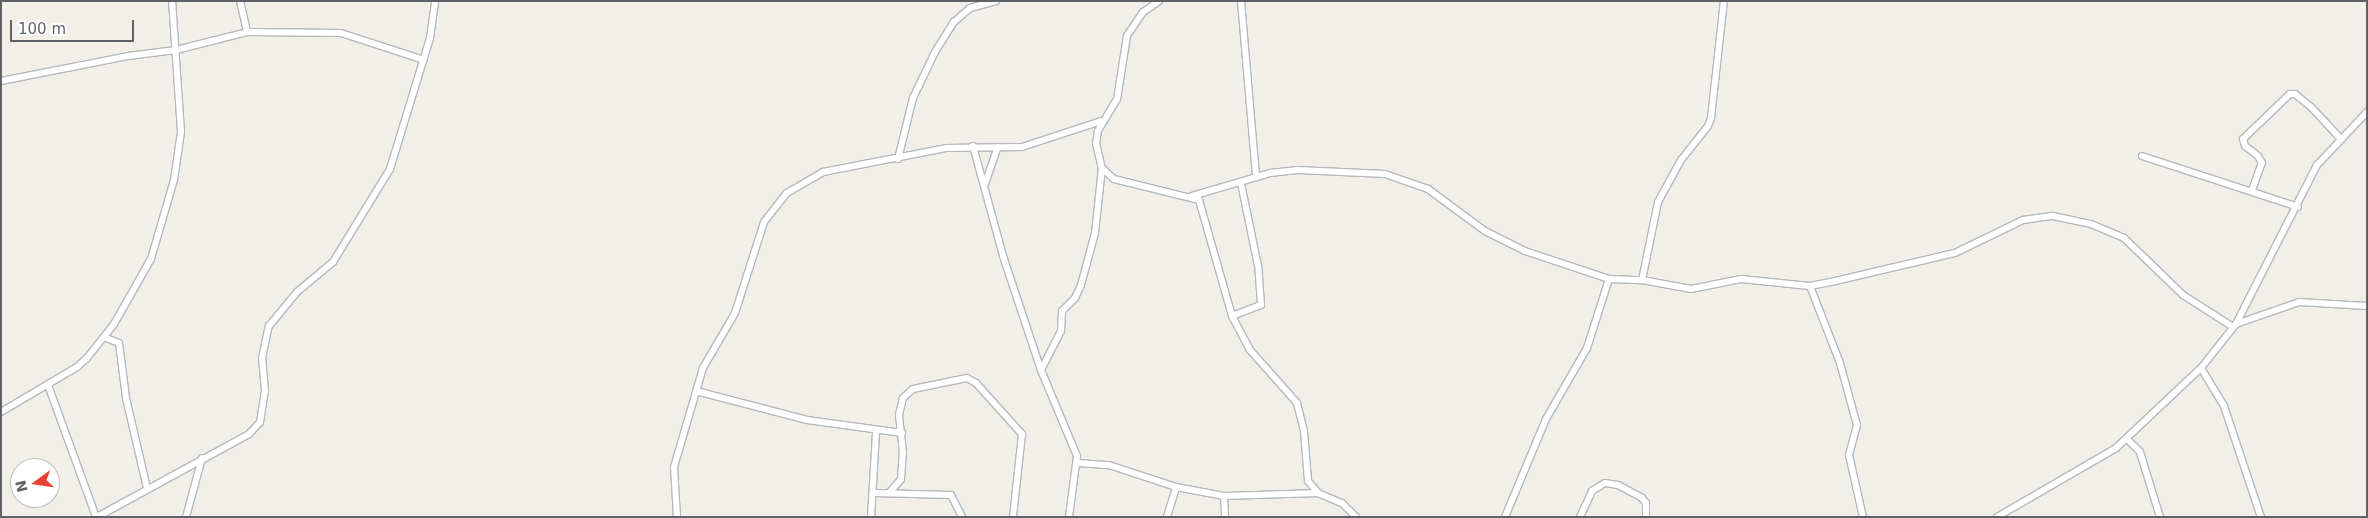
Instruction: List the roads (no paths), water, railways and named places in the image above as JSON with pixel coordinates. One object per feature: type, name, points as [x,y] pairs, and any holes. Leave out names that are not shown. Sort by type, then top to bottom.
[{"type":"street","points":[[1,412],[77,367],[104,337],[142,279],[162,228],[181,132],[172,1]]},
{"type":"street","points":[[240,1],[247,32]]},
{"type":"street","points":[[48,385],[97,517],[249,434],[260,422],[265,391],[262,358],[270,326],[297,292],[332,262],[380,188],[390,169],[424,60],[435,1]]},
{"type":"street","points":[[898,159],[913,98],[935,52],[954,22],[970,8],[996,1]]},
{"type":"street","points":[[1041,370],[1061,331],[1062,311],[1075,298],[1081,285],[1095,233],[1102,168],[1096,143],[1101,121],[1117,99],[1127,36],[1142,12],[1159,1]]},
{"type":"street","points":[[1241,1],[1256,177]]},
{"type":"street","points":[[1642,280],[1658,202],[1676,168],[1711,118],[1724,1]]},
{"type":"street","points":[[1,81],[128,56],[176,50],[247,32],[341,33],[424,60]]},
{"type":"street","points":[[2252,190],[2262,163],[2258,156],[2245,146],[2244,139],[2290,94],[2295,94],[2311,107],[2340,138]]},
{"type":"street","points":[[1996,517],[2127,439],[2200,368],[2234,325],[2298,206],[2317,165],[2340,138],[2367,112]]},
{"type":"street","points":[[677,517],[674,467],[696,391],[711,352],[735,313],[755,245],[775,205],[800,184],[823,172],[898,159],[918,153],[973,146],[1031,145],[1101,121]]},
{"type":"street","points":[[973,146],[1003,256],[1041,370],[1073,441],[1078,463],[1069,517]]},
{"type":"street","points":[[985,185],[998,147]]},
{"type":"street","points":[[2142,156],[2298,206]]},
{"type":"street","points":[[1102,168],[1107,174],[1122,182],[1192,196],[1198,200],[1204,213],[1232,316],[1250,350],[1297,403],[1304,431],[1308,481],[1318,493]]},
{"type":"street","points":[[1192,196],[1256,177],[1298,170],[1371,172],[1402,178],[1443,198],[1505,242],[1609,279],[1642,280],[1691,289],[1741,279],[1810,286],[1939,258],[1969,248],[2023,220],[2053,216],[2091,224],[2124,238],[2183,295],[2234,325],[2299,302],[2335,306],[2367,306]]},
{"type":"street","points":[[1232,316],[1261,305],[1258,266],[1241,183]]},
{"type":"street","points":[[1505,517],[1546,419],[1587,348],[1609,279]]},
{"type":"street","points":[[1810,286],[1840,363],[1857,425],[1849,455],[1863,517]]},
{"type":"street","points":[[104,337],[118,343],[126,398],[147,488]]},
{"type":"street","points":[[2200,368],[2224,406],[2261,517]]},
{"type":"street","points":[[889,493],[901,479],[902,433],[899,415],[906,394],[913,389],[964,378],[973,380],[1022,434],[1013,517]]},
{"type":"street","points":[[696,391],[807,420],[876,432],[902,433]]},
{"type":"street","points":[[870,517],[875,493],[876,432]]},
{"type":"street","points":[[2127,439],[2140,452],[2160,517]]},
{"type":"street","points":[[186,517],[202,458]]},
{"type":"street","points":[[1078,463],[1109,465],[1176,487],[1224,496],[1318,493],[1342,503],[1356,517]]},
{"type":"street","points":[[1580,517],[1592,491],[1605,483],[1618,485],[1642,498],[1646,503],[1646,517]]},
{"type":"street","points":[[1167,517],[1176,487]]},
{"type":"street","points":[[875,493],[951,495],[962,517]]},
{"type":"street","points":[[1224,496],[1225,517]]}]
